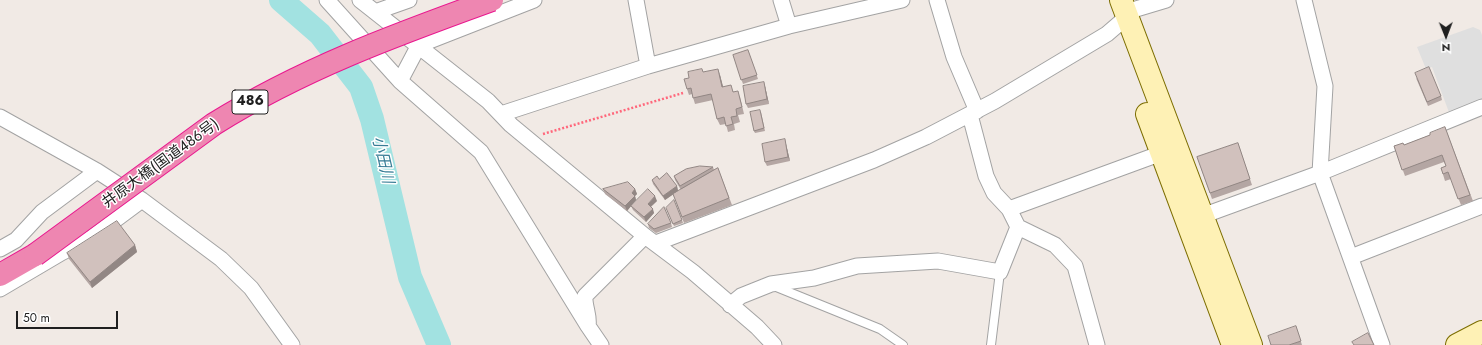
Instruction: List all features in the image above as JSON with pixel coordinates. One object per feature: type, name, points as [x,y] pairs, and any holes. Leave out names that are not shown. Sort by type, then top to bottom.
[{"type":"highway","name":"井原大橋(国道486号)","points":[[31,250],[206,114],[290,66],[320,52],[455,0]]},
{"type":"highway","name":"井原大橋(国道486号)","points":[[31,250],[214,124],[246,104],[297,77],[339,58],[492,0]]},
{"type":"highway","name":"486","points":[[0,262],[31,250]]},
{"type":"highway","name":"486","points":[[0,275],[31,250]]},
{"type":"street","points":[[328,0],[400,81],[481,152],[601,345]]},
{"type":"street","points":[[360,0],[419,45],[488,101],[511,125],[757,327],[774,345]]},
{"type":"street","points":[[375,12],[409,0]]},
{"type":"street","points":[[400,81],[419,45],[534,0]]},
{"type":"street","points":[[636,0],[648,66]]},
{"type":"street","points":[[781,0],[789,26]]},
{"type":"street","points":[[501,114],[648,66],[789,26],[902,0]]},
{"type":"street","points":[[937,0],[973,113],[986,176],[994,193],[1009,209],[1018,227],[1054,245],[1075,266],[1097,345]]},
{"type":"street","points":[[1106,0],[1121,14],[1169,150],[1233,345]]},
{"type":"street","points":[[588,326],[589,320],[584,302],[585,296],[650,240],[874,160],[973,113],[1107,34],[1121,14],[1136,8],[1166,0]]},
{"type":"street","points":[[1304,0],[1325,86],[1320,174],[1382,345]]},
{"type":"street","points":[[1202,216],[1320,174],[1482,107]]},
{"type":"street","points":[[0,117],[96,171],[142,200],[221,259],[252,288],[292,345]]},
{"type":"street","points":[[1009,209],[1169,150]]},
{"type":"street","points":[[1169,150],[1202,216],[1251,345]]},
{"type":"street","points":[[0,249],[16,240],[42,212],[96,171]]},
{"type":"street","points":[[0,289],[61,253],[91,238],[142,200]]},
{"type":"street","points":[[1351,257],[1482,206]]},
{"type":"street","points":[[730,305],[741,296],[771,284],[814,278],[858,266],[938,261],[1000,272],[1018,227]]},
{"type":"street","points":[[1457,345],[1482,332]]},
{"type":"lane","points":[[991,345],[1000,272]]},
{"type":"lane","points":[[771,284],[784,291],[880,329],[903,345]]},
{"type":"path","points":[[530,140],[537,136],[682,93]]},
{"type":"shaded area","points":[[1473,27],[1480,30],[1482,35],[1482,101],[1450,115],[1432,67],[1426,69],[1417,47]]},
{"type":"building","points":[[748,50],[757,75],[741,80],[733,55]]},
{"type":"building","points":[[1429,67],[1441,96],[1427,102],[1415,73]]},
{"type":"building","points":[[702,69],[703,72],[718,69],[722,87],[731,85],[733,92],[738,91],[742,107],[736,109],[737,116],[731,117],[733,124],[726,126],[724,117],[717,119],[711,94],[693,98],[691,88],[687,89],[684,79],[689,78],[688,72]]},
{"type":"building","points":[[764,82],[767,99],[746,104],[743,86]]},
{"type":"building","points":[[760,110],[764,128],[754,131],[750,112]]},
{"type":"building","points":[[1445,127],[1470,195],[1458,199],[1448,172],[1443,174],[1441,168],[1446,166],[1442,155],[1402,170],[1394,146],[1403,143],[1404,145],[1430,135],[1430,133]]},
{"type":"building","points":[[785,139],[788,157],[765,162],[762,144]]},
{"type":"building","points":[[1238,143],[1250,179],[1210,193],[1197,157]]},
{"type":"building","points":[[700,166],[713,167],[680,186],[674,176],[686,169]]},
{"type":"building","points":[[718,168],[729,198],[682,217],[673,194]]},
{"type":"building","points":[[667,173],[677,186],[663,196],[652,180],[657,176],[659,179]]},
{"type":"building","points":[[628,182],[635,189],[632,193],[635,196],[625,206],[603,189]]},
{"type":"building","points":[[648,189],[655,196],[648,204],[653,209],[644,217],[631,206]]},
{"type":"building","points":[[674,200],[682,220],[673,224],[666,208]]},
{"type":"building","points":[[664,207],[671,223],[654,229],[648,224]]},
{"type":"building","points":[[117,221],[135,245],[90,282],[67,253]]},
{"type":"building","points":[[1296,326],[1301,341],[1289,345],[1271,345],[1268,336]]},
{"type":"building","points":[[1368,333],[1374,345],[1354,345],[1352,342]]},
{"type":"waterway","name":"小田川","points":[[281,0],[320,34],[361,87],[372,119],[410,277],[439,345]]}]
